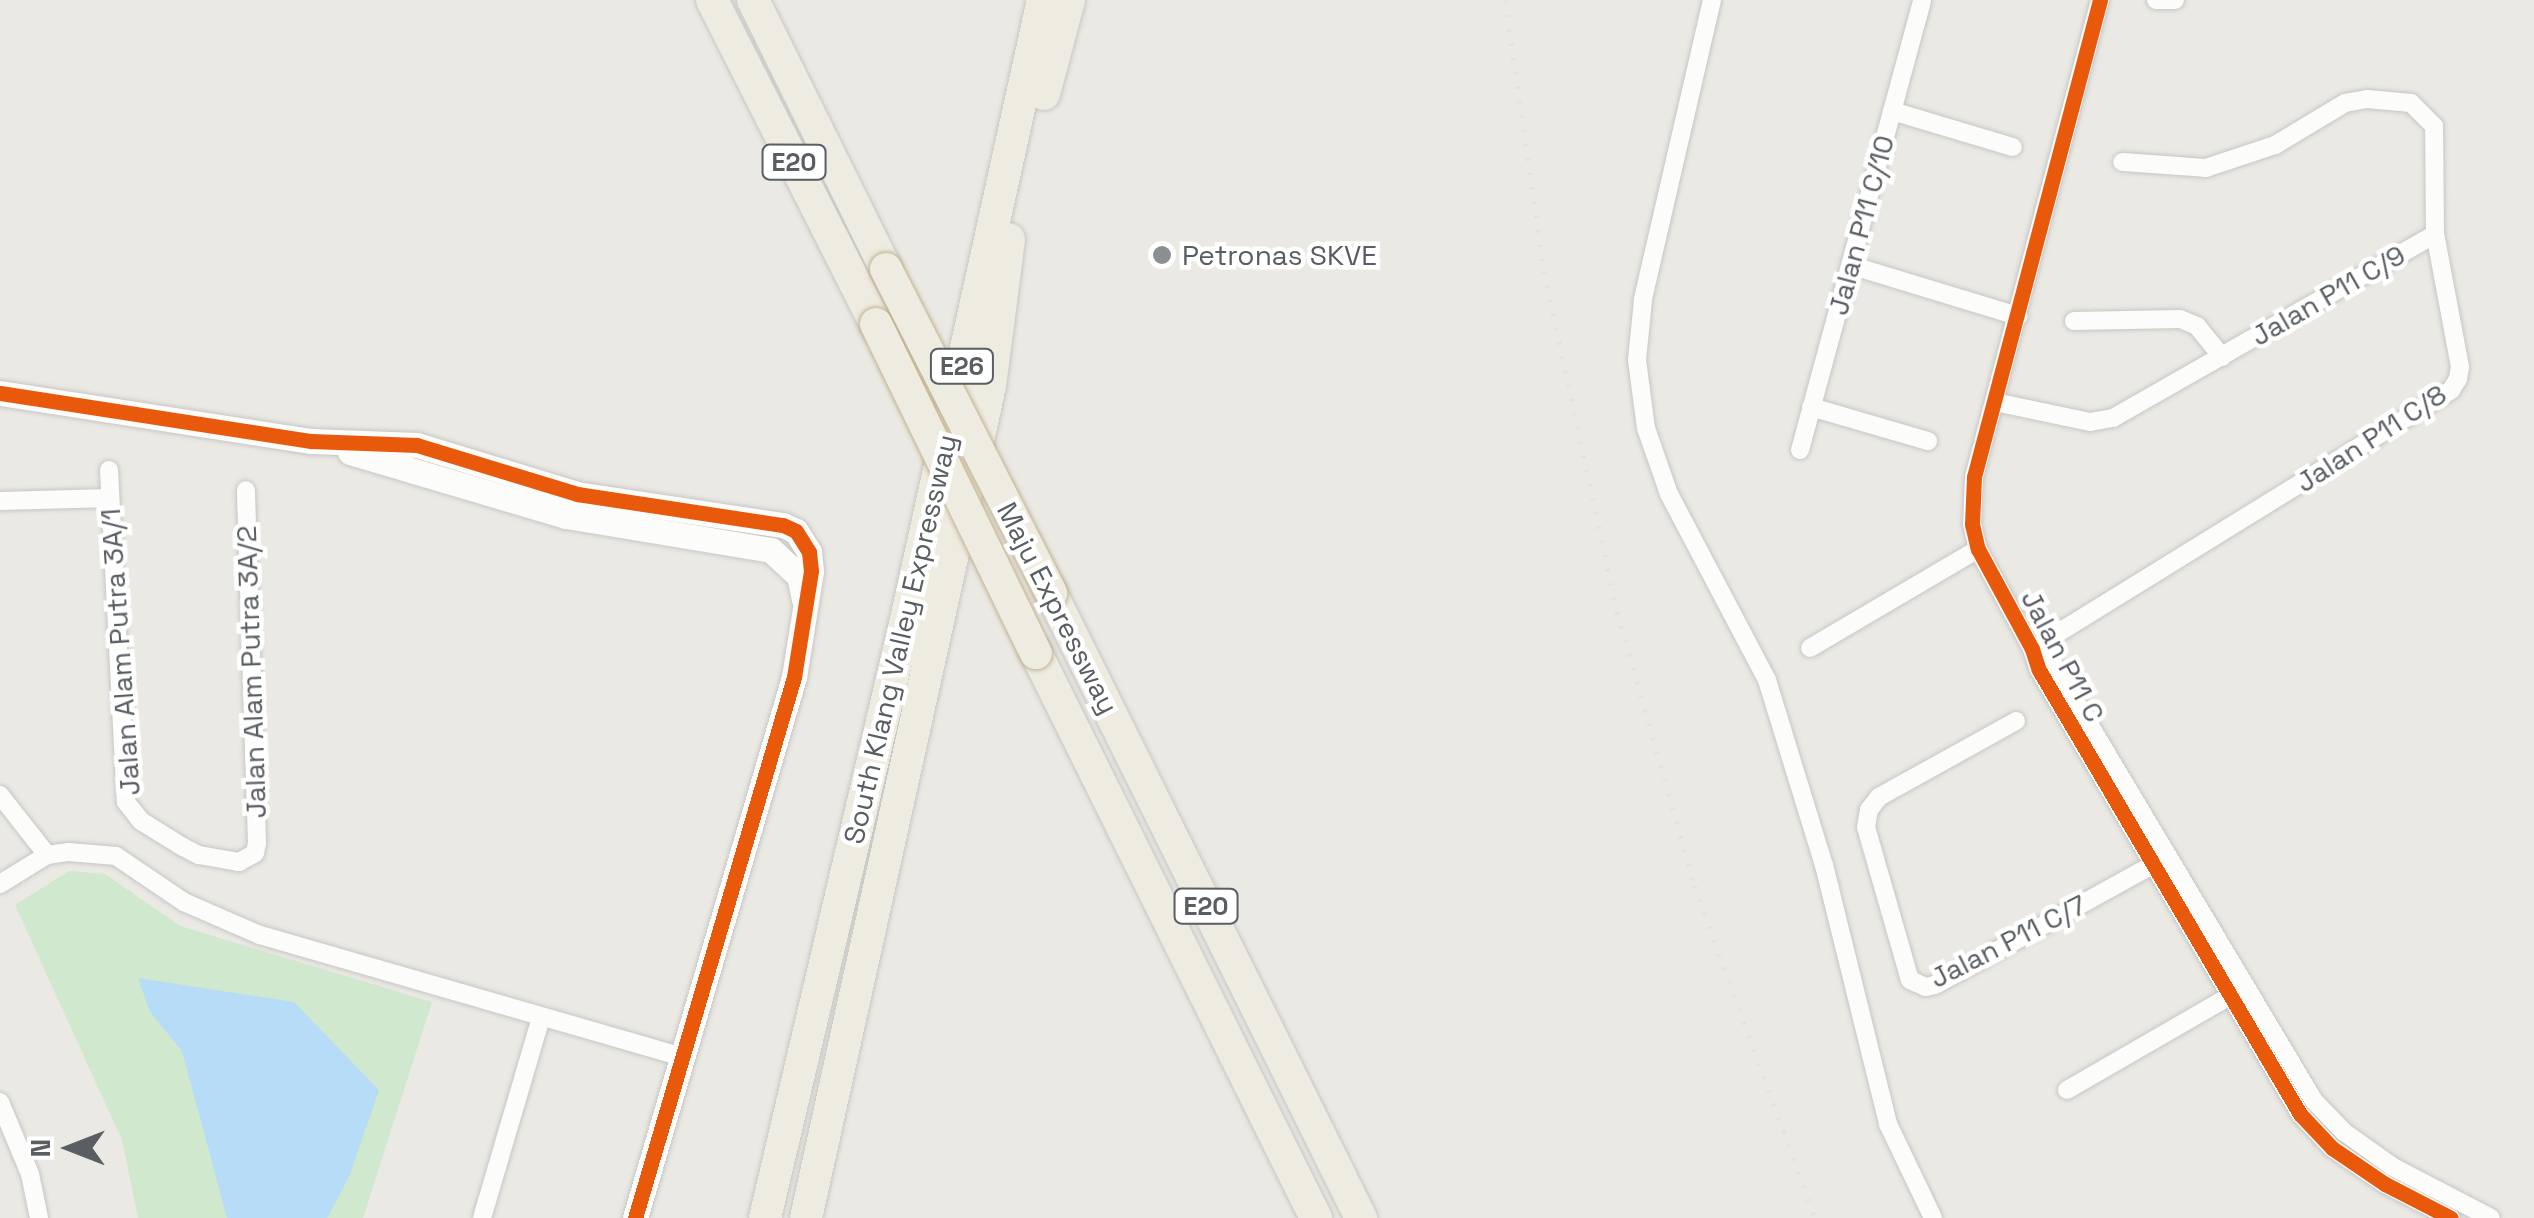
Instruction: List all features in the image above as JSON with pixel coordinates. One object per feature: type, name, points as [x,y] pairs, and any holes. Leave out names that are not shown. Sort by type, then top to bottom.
[{"type":"highway","name":"Maju Expressway","points":[[712,0],[1316,1218]]},
{"type":"highway","name":"Maju Expressway","points":[[752,0],[1361,1218]]},
{"type":"highway","name":"South Klang Valley Expressway","points":[[766,1218],[909,604],[1043,0]]},
{"type":"highway","name":"South Klang Valley Expressway","points":[[806,1218],[990,386],[1014,207],[1068,0]]},
{"type":"highway","points":[[823,1218],[832,1162],[830,1104]]},
{"type":"street","points":[[1712,0],[1643,300],[1637,360],[1646,428],[1669,494],[1767,680],[1824,865],[1888,1124],[1932,1218]]},
{"type":"street","name":"Jalan P11 C/10","points":[[1800,450],[1922,0]]},
{"type":"street","name":"Jalan P11 C","points":[[2100,0],[1974,477],[1972,524],[1978,549],[2032,649],[2038,670],[2151,866],[2316,1132],[2385,1184],[2451,1218]]},
{"type":"street","points":[[2156,0],[2175,0]]},
{"type":"street","name":"Jalan P11 C/8","points":[[2032,649],[2451,390],[2460,366],[2435,234],[2434,126],[2411,103],[2366,99],[2346,103],[2275,145],[2206,168],[2122,162]]},
{"type":"street","points":[[1892,111],[2013,147]]},
{"type":"street","name":"Jalan P11 C/9","points":[[1995,402],[2102,421],[2435,234]]},
{"type":"street","points":[[1850,265],[2018,316]]},
{"type":"street","name":"Jalan P11 C/9","points":[[2074,321],[2180,319],[2197,326],[2222,357]]},
{"type":"street","points":[[0,393],[311,441],[434,448],[577,494],[783,525],[796,531],[809,552],[812,571],[794,678],[635,1218]]},
{"type":"street","points":[[1811,407],[1928,441]]},
{"type":"street","points":[[311,441],[566,516],[771,550],[799,576],[804,601]]},
{"type":"street","points":[[399,444],[428,460],[429,476]]},
{"type":"street","points":[[429,476],[451,465],[499,469]]},
{"type":"street","name":"Jalan Alam Putra 3A/1","points":[[109,470],[126,802],[141,820],[200,855]]},
{"type":"street","name":"Jalan Alam Putra 3A/2","points":[[200,855],[238,862],[255,853],[257,843],[246,490]]},
{"type":"street","points":[[0,501],[110,498]]},
{"type":"street","points":[[642,504],[662,518],[661,534]]},
{"type":"street","points":[[1810,648],[1978,549]]},
{"type":"street","name":"Jalan P11 C","points":[[2032,649],[2052,662],[2314,1101],[2344,1132],[2393,1167],[2490,1218]]},
{"type":"street","name":"Jalan P11 C/7","points":[[2016,721],[1878,798],[1869,810],[1866,827],[1910,980],[1926,988],[1936,985],[2151,866]]},
{"type":"street","points":[[0,795],[47,855]]},
{"type":"street","points":[[0,884],[47,855],[69,852],[116,856],[184,902],[233,925],[684,1057]]},
{"type":"street","points":[[2067,1090],[2230,996]]},
{"type":"street","points":[[482,1218],[541,1016]]},
{"type":"street","points":[[0,1102],[20,1147],[39,1218]]},
{"type":"street","points":[[0,1153],[20,1147]]},
{"type":"green space","points":[[69,871],[105,874],[180,926],[432,1002],[363,1218],[138,1218],[122,1140],[15,905]]},
{"type":"water","points":[[138,978],[294,1002],[379,1090],[349,1177],[327,1218],[227,1218],[182,1051],[150,1012]]},
{"type":"railway","points":[[1505,0],[1544,271],[1617,612],[1694,885],[1815,1218]]},
{"type":"cycle path","points":[[2100,0],[1974,477],[1972,524],[1978,549],[2032,649],[2039,670],[2300,1114],[2332,1148],[2385,1184],[2451,1218]]},
{"type":"cycle path","points":[[0,393],[311,441],[417,445],[577,494],[783,525],[796,531],[809,552],[811,571],[794,677],[635,1218]]},
{"type":"place","name":"Petronas SKVE","points":[[1162,255]]}]
